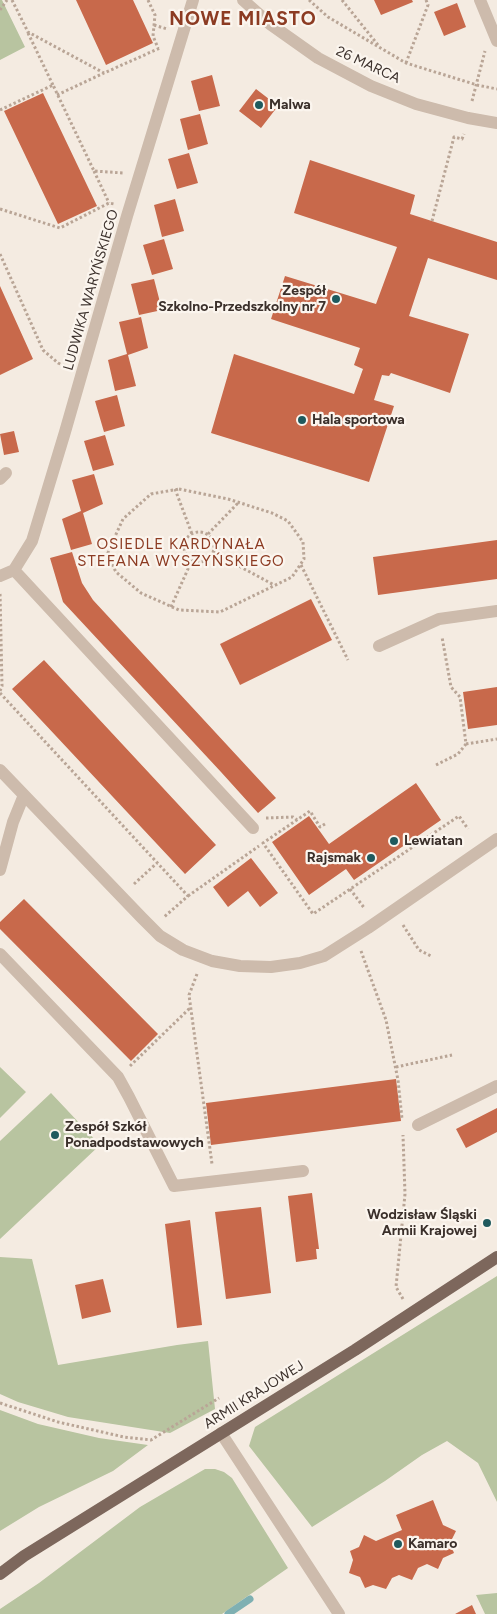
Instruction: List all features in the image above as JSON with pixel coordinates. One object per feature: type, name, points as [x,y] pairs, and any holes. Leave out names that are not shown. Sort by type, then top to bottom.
[{"type":"main road","name":"ARMII KRAJOWEJ","points":[[0,1574],[24,1556],[372,1339],[497,1257]]},
{"type":"main road","name":"ARMII KRAJOWEJ","points":[[0,1566],[24,1556]]},
{"type":"street","name":"LUDWIKA WARYŃSKIEGO","points":[[14,570],[32,541],[193,0]]},
{"type":"street","name":"26 MARCA","points":[[243,0],[270,24],[318,58],[371,86],[416,104],[468,118],[497,123]]},
{"type":"street","points":[[480,0],[497,41]]},
{"type":"street","points":[[0,576],[14,570],[253,828]]},
{"type":"street","points":[[379,646],[439,620],[497,611]]},
{"type":"street","points":[[0,770],[160,936],[183,950],[212,960],[240,966],[272,967],[300,963],[324,956],[496,842]]},
{"type":"street","points":[[0,870],[12,822],[24,795]]},
{"type":"street","points":[[0,954],[118,1077],[130,1096],[174,1186],[304,1171]]},
{"type":"street","points":[[418,1125],[497,1086]]},
{"type":"street","points":[[222,1433],[339,1614]]},
{"type":"path","points":[[0,10],[7,0]]},
{"type":"path","points":[[12,0],[109,203]]},
{"type":"path","points":[[148,0],[155,15],[153,36],[158,48]]},
{"type":"path","points":[[309,0],[328,17],[406,63],[477,85],[497,89]]},
{"type":"path","points":[[342,0],[379,47]]},
{"type":"path","points":[[406,63],[428,5],[426,0]]},
{"type":"path","points":[[154,25],[168,30]]},
{"type":"path","points":[[472,102],[491,26]]},
{"type":"path","points":[[28,32],[104,73]]},
{"type":"path","points":[[57,95],[162,46]]},
{"type":"path","points":[[0,110],[53,85]]},
{"type":"path","points":[[432,221],[454,137],[462,139],[464,134]]},
{"type":"path","points":[[94,171],[126,173]]},
{"type":"path","points":[[0,209],[60,228],[109,203],[117,204]]},
{"type":"path","points":[[0,254],[43,350],[58,363]]},
{"type":"path","points":[[180,489],[238,502],[272,513],[288,521],[303,542],[304,559],[292,577],[220,612],[179,610],[141,593],[116,572],[107,555],[123,519],[151,494],[175,490],[180,489]]},
{"type":"path","points":[[175,490],[192,534]]},
{"type":"path","points":[[208,534],[238,502]]},
{"type":"path","points":[[200,532],[208,534],[213,542],[213,552],[202,562],[192,560],[186,554],[185,540],[192,534],[200,532]]},
{"type":"path","points":[[213,552],[275,586]]},
{"type":"path","points":[[171,607],[192,560]]},
{"type":"path","points":[[300,564],[348,660]]},
{"type":"path","points":[[0,591],[2,677],[0,692],[188,896]]},
{"type":"path","points":[[446,657],[451,687],[460,697],[466,744]]},
{"type":"path","points":[[436,765],[458,754],[466,744],[497,740]]},
{"type":"path","points":[[162,918],[188,896],[310,811],[320,827],[325,824]]},
{"type":"path","points":[[263,843],[313,914],[459,816],[468,829]]},
{"type":"path","points":[[243,817],[293,817],[297,820]]},
{"type":"path","points":[[132,886],[157,863]]},
{"type":"path","points":[[350,889],[368,912]]},
{"type":"path","points":[[402,922],[418,950],[431,956]]},
{"type":"path","points":[[361,950],[386,1020],[396,1067],[404,1145],[405,1194],[396,1287],[403,1299]]},
{"type":"path","points":[[198,971],[189,995],[212,1161]]},
{"type":"path","points":[[125,1072],[191,1007]]},
{"type":"path","points":[[396,1067],[452,1055]]},
{"type":"path","points":[[0,1403],[58,1422],[151,1440],[219,1398]]},
{"type":"green space","points":[[0,0],[2,0],[25,47],[0,60]]},
{"type":"green space","points":[[0,1067],[26,1092],[0,1118]]},
{"type":"green space","points":[[51,1093],[100,1145],[0,1239],[0,1141]]},
{"type":"green space","points":[[0,1257],[32,1259],[58,1365],[208,1341],[215,1409],[170,1433],[68,1417],[18,1402],[0,1394]]},
{"type":"green space","points":[[497,1276],[497,1502],[478,1463],[447,1441],[422,1455],[312,1527],[249,1446],[255,1427]]},
{"type":"green space","points":[[0,1410],[38,1424],[99,1438],[148,1445],[113,1471],[39,1507],[0,1531]]},
{"type":"green space","points":[[205,1469],[215,1469],[224,1472],[232,1478],[288,1568],[222,1614],[0,1614],[0,1609],[39,1583],[140,1507]]},
{"type":"green space","points":[[497,1593],[497,1614],[485,1614],[476,1595]]},
{"type":"building","points":[[76,0],[133,0],[153,43],[106,65]]},
{"type":"building","points":[[374,0],[412,0],[413,2],[381,15]]},
{"type":"building","points":[[457,3],[466,27],[444,36],[434,12]]},
{"type":"building","points":[[212,75],[220,106],[199,111],[191,81]]},
{"type":"building","points":[[256,89],[278,106],[261,128],[239,111]]},
{"type":"building","points":[[43,93],[97,206],[58,224],[4,111]]},
{"type":"building","points":[[200,114],[208,144],[188,150],[180,119]]},
{"type":"building","points":[[189,153],[198,183],[177,189],[168,159]]},
{"type":"building","points":[[310,160],[415,195],[410,214],[497,242],[497,280],[428,258],[409,316],[469,334],[450,393],[391,373],[389,376],[382,375],[374,400],[394,406],[369,482],[211,433],[234,354],[354,394],[363,369],[354,365],[360,348],[271,319],[285,276],[376,304],[397,247],[294,213]]},
{"type":"building","points":[[175,199],[184,231],[162,237],[154,205]]},
{"type":"building","points":[[164,239],[173,269],[152,275],[143,245]]},
{"type":"building","points":[[154,279],[162,310],[139,315],[131,284]]},
{"type":"building","points":[[0,286],[33,359],[0,375]]},
{"type":"building","points":[[141,317],[148,348],[128,355],[136,386],[115,391],[108,360],[127,354],[119,322]]},
{"type":"building","points":[[117,395],[125,426],[104,432],[95,401]]},
{"type":"building","points":[[14,431],[19,452],[4,455],[0,434]]},
{"type":"building","points":[[105,435],[114,465],[93,471],[84,441]]},
{"type":"building","points":[[94,474],[103,504],[83,513],[92,544],[71,550],[62,519],[81,511],[72,480]]},
{"type":"building","points":[[497,540],[497,579],[378,595],[373,557]]},
{"type":"building","points":[[72,552],[82,583],[93,600],[276,798],[258,813],[63,602],[50,558]]},
{"type":"building","points":[[311,599],[332,640],[240,685],[220,644]]},
{"type":"building","points":[[44,660],[216,845],[185,874],[12,689]]},
{"type":"building","points":[[497,687],[497,725],[468,729],[463,692]]},
{"type":"building","points":[[416,783],[441,820],[354,880],[346,869],[309,895],[272,842],[309,816],[329,844]]},
{"type":"building","points":[[251,858],[278,893],[260,907],[248,891],[228,907],[213,887]]},
{"type":"building","points":[[24,899],[158,1034],[131,1061],[0,929],[0,922]]},
{"type":"building","points":[[396,1079],[401,1121],[211,1145],[206,1103]]},
{"type":"building","points":[[497,1108],[497,1132],[466,1148],[456,1129]]},
{"type":"building","points":[[312,1193],[319,1249],[316,1249],[317,1259],[296,1262],[288,1196]]},
{"type":"building","points":[[261,1207],[271,1293],[226,1299],[215,1212]]},
{"type":"building","points":[[190,1220],[202,1325],[177,1328],[165,1224]]},
{"type":"building","points":[[103,1279],[111,1312],[82,1319],[75,1285]]},
{"type":"building","points":[[433,1500],[443,1525],[456,1531],[450,1543],[454,1553],[443,1558],[438,1569],[427,1564],[418,1568],[412,1580],[399,1575],[392,1578],[386,1589],[373,1585],[365,1588],[360,1577],[349,1573],[353,1560],[350,1551],[359,1547],[364,1535],[376,1541],[402,1530],[396,1515]]},
{"type":"building","points":[[472,1605],[476,1614],[455,1614]]},
{"type":"waterway","points":[[228,1614],[250,1599]]},
{"type":"place","name":"Malwa","points":[[259,105]]},
{"type":"place","name":"Zespół Szkolno-Przedszkolny nr 7","points":[[336,299]]},
{"type":"place","name":"Hala sportowa","points":[[302,420]]},
{"type":"place","name":"Lewiatan","points":[[394,841]]},
{"type":"place","name":"Rajsmak","points":[[371,858]]},
{"type":"place","name":"Zespół Szkół Ponadpodstawowych","points":[[55,1135]]},
{"type":"place","name":"Wodzisław Śląski Armii Krajowej","points":[[487,1223]]},
{"type":"place","name":"Kamaro","points":[[398,1544]]},
{"type":"district","name":"NOWE MIASTO","points":[[243,19]]},
{"type":"district","name":"OSIEDLE KARDYNAŁA STEFANA WYSZYŃSKIEGO","points":[[181,554]]}]
